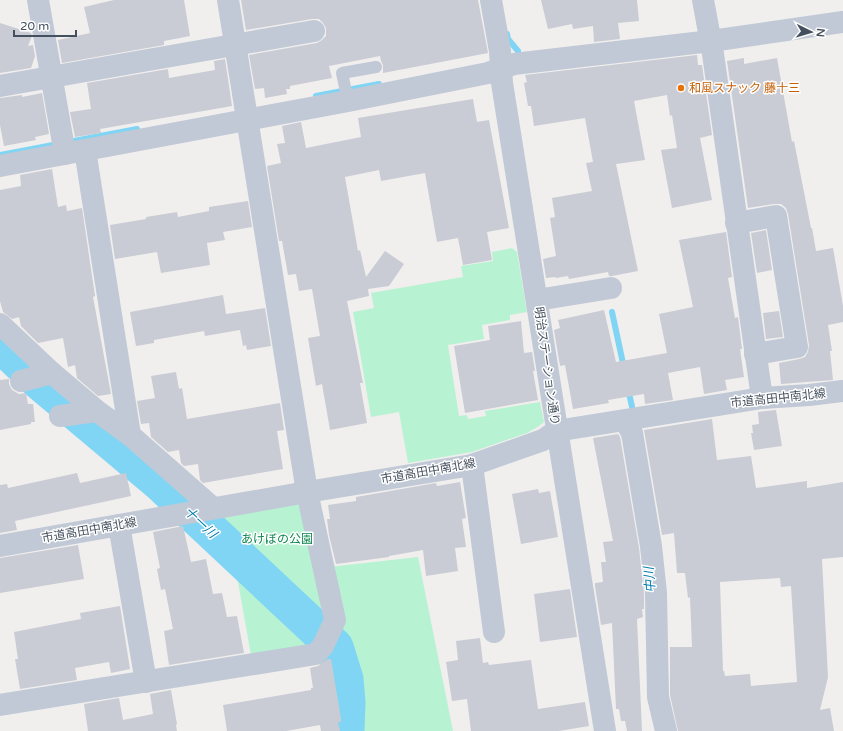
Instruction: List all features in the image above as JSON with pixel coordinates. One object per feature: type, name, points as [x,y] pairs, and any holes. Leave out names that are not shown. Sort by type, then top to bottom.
[{"type":"street","points":[[38,0],[52,76],[69,147],[130,435]]},
{"type":"street","points":[[0,706],[316,654],[335,620],[307,492],[228,0]]},
{"type":"street","name":"明治ステーション通り","points":[[490,0],[500,52],[502,83],[537,300],[556,431],[605,731]]},
{"type":"street","points":[[703,0],[711,41],[762,398]]},
{"type":"street","points":[[0,166],[69,147],[248,121],[346,94],[488,73],[514,64],[711,41],[843,22]]},
{"type":"street","points":[[0,86],[314,31]]},
{"type":"street","points":[[736,223],[776,216],[797,347],[755,354]]},
{"type":"street","points":[[537,300],[611,288]]},
{"type":"street","points":[[0,324],[50,374],[94,411],[130,435],[197,511]]},
{"type":"street","points":[[21,381],[50,374]]},
{"type":"street","name":"市道高田中南北線","points":[[0,546],[307,492],[472,465],[543,440],[556,431],[762,398],[843,391]]},
{"type":"street","points":[[60,416],[94,411]]},
{"type":"street","points":[[625,420],[632,433],[651,546],[656,600],[658,697],[666,731]]},
{"type":"street","points":[[472,465],[494,632]]},
{"type":"street","points":[[119,525],[146,682]]},
{"type":"lane","points":[[346,94],[342,73],[376,67]]},
{"type":"green space","points":[[512,248],[517,252],[527,312],[510,315],[510,320],[482,325],[484,339],[448,345],[459,416],[467,415],[468,419],[486,416],[485,411],[540,402],[544,422],[527,433],[472,452],[408,463],[399,412],[371,417],[353,312],[374,308],[371,293],[463,277],[461,266],[493,261],[492,252]]},
{"type":"green space","name":"あけぼの公園","points":[[297,504],[305,510],[324,622],[322,625],[207,518]]},
{"type":"green space","points":[[418,557],[453,731],[360,731],[359,690],[356,661],[340,624],[329,567]]},
{"type":"green space","name":"あけぼの公園","points":[[234,560],[318,637],[312,646],[251,655]]},
{"type":"building","points":[[114,0],[184,0],[190,36],[164,41],[164,45],[62,63],[58,40],[90,33],[84,7]]},
{"type":"building","points":[[241,0],[478,0],[488,53],[383,73],[383,65],[380,56],[329,66],[332,78],[290,86],[290,89],[286,89],[287,94],[265,98],[264,88],[255,89],[249,55],[317,43],[326,36],[326,28],[319,19],[312,19],[246,30]]},
{"type":"building","points":[[541,0],[637,0],[639,21],[618,23],[620,39],[594,42],[593,26],[573,29],[572,24],[548,29]]},
{"type":"building","points":[[0,23],[31,33],[32,36],[28,46],[33,45],[35,56],[31,68],[0,73]]},
{"type":"building","points":[[697,55],[698,65],[702,65],[712,135],[700,138],[712,200],[672,208],[661,150],[677,148],[672,115],[670,116],[667,95],[634,101],[645,160],[616,164],[638,271],[612,276],[609,276],[608,272],[569,279],[568,276],[546,278],[543,259],[556,256],[550,218],[555,217],[552,198],[592,191],[586,163],[593,162],[585,118],[534,126],[531,106],[528,106],[524,83],[527,82],[525,75]]},
{"type":"building","points":[[744,58],[744,64],[777,58],[792,142],[794,141],[816,251],[833,248],[843,306],[843,322],[828,325],[832,351],[830,351],[833,380],[781,384],[779,363],[805,357],[808,352],[809,345],[786,208],[781,204],[774,204],[748,208],[727,61]]},
{"type":"building","points":[[225,59],[232,106],[100,129],[101,133],[75,137],[70,112],[91,109],[87,83],[168,69],[169,78],[215,70],[214,61]]},
{"type":"building","points":[[42,93],[49,134],[35,137],[36,140],[4,146],[0,125],[0,98],[22,95],[22,97]]},
{"type":"building","points":[[473,99],[477,122],[489,120],[509,228],[487,232],[492,260],[463,265],[458,238],[437,242],[425,173],[381,181],[379,170],[345,177],[358,251],[360,250],[366,277],[385,251],[404,264],[389,286],[368,289],[369,296],[347,301],[363,383],[360,383],[367,423],[330,430],[322,384],[316,386],[308,338],[320,336],[312,289],[299,291],[296,274],[288,275],[282,241],[279,241],[267,166],[281,163],[277,144],[285,143],[282,126],[301,122],[306,148],[361,137],[358,118]]},
{"type":"building","points":[[52,169],[58,207],[66,205],[67,211],[82,208],[95,296],[93,297],[111,394],[98,396],[77,378],[75,365],[68,367],[63,338],[38,343],[21,326],[19,317],[12,319],[3,312],[0,301],[0,190],[21,186],[20,175]]},
{"type":"building","points":[[248,201],[252,227],[223,232],[225,240],[207,243],[210,265],[161,273],[157,252],[115,259],[110,225],[177,212],[178,217],[209,211],[209,207]]},
{"type":"building","points":[[766,230],[772,270],[757,273],[751,233]]},
{"type":"building","points":[[726,232],[732,277],[728,278],[735,318],[738,317],[744,377],[725,380],[727,390],[704,394],[700,367],[668,373],[673,400],[645,404],[644,394],[608,400],[609,403],[573,409],[565,365],[560,366],[554,330],[560,328],[558,320],[604,310],[616,362],[667,353],[659,314],[693,307],[679,240]]},
{"type":"building","points":[[223,295],[226,314],[265,308],[271,346],[247,350],[246,345],[243,346],[240,330],[205,336],[204,331],[154,340],[154,343],[136,346],[130,312]]},
{"type":"building","points":[[779,311],[783,337],[766,339],[763,313]]},
{"type":"building","points":[[521,321],[524,353],[532,352],[535,371],[533,371],[538,400],[465,413],[454,346],[490,340],[488,326]]},
{"type":"building","points":[[176,372],[179,389],[182,388],[187,419],[280,403],[284,430],[277,431],[283,469],[203,483],[200,480],[198,464],[184,466],[181,463],[179,450],[168,452],[151,437],[149,423],[141,424],[137,401],[155,398],[151,376]]},
{"type":"building","points":[[9,379],[9,384],[12,390],[19,394],[26,393],[28,404],[33,404],[35,422],[0,430],[0,380]]},
{"type":"building","points":[[776,410],[782,446],[754,450],[751,433],[753,433],[752,425],[759,424],[758,412]]},
{"type":"building","points":[[712,419],[717,460],[751,456],[756,488],[807,481],[807,488],[843,482],[843,557],[822,559],[828,677],[820,710],[830,708],[834,731],[678,731],[670,695],[670,647],[692,647],[690,597],[688,598],[685,573],[677,573],[674,533],[662,535],[644,430]],"holes":[[[780,578],[781,587],[791,586],[797,682],[751,686],[750,674],[725,676],[723,671],[720,582]]]},
{"type":"building","points":[[618,434],[620,437],[639,548],[644,594],[644,609],[642,609],[643,617],[637,619],[642,731],[627,731],[625,721],[621,721],[619,709],[616,709],[612,623],[601,625],[595,586],[595,583],[603,582],[601,562],[606,562],[603,542],[613,541],[593,438]]},
{"type":"building","points":[[77,473],[80,483],[126,473],[131,496],[15,521],[17,530],[0,533],[0,485],[7,484],[8,488]]},
{"type":"building","points":[[460,482],[466,518],[462,519],[466,547],[455,548],[458,571],[426,576],[423,550],[389,557],[336,564],[329,535],[327,519],[330,519],[328,505],[356,501],[356,497],[436,483],[437,486]]},
{"type":"building","points":[[538,489],[539,493],[550,491],[558,537],[521,544],[512,494]]},
{"type":"building","points":[[183,526],[191,562],[206,559],[213,594],[222,593],[227,617],[237,616],[244,653],[169,665],[164,631],[173,629],[165,589],[161,590],[157,569],[160,568],[153,532]]},
{"type":"building","points":[[78,545],[84,579],[0,593],[0,558]]},
{"type":"building","points":[[570,589],[577,637],[540,642],[534,594]]},
{"type":"building","points":[[120,606],[130,669],[111,673],[109,662],[75,668],[77,680],[20,689],[15,659],[18,659],[14,632],[81,619],[80,613]]},
{"type":"building","points":[[480,638],[483,663],[488,662],[489,665],[531,660],[538,709],[585,702],[589,726],[559,731],[471,731],[467,699],[452,701],[446,662],[458,660],[456,641]]},
{"type":"building","points":[[328,659],[331,659],[341,719],[341,722],[338,722],[340,731],[321,731],[320,725],[286,731],[227,731],[223,705],[311,690],[311,688],[313,688],[310,668],[318,666]]},
{"type":"building","points":[[171,690],[177,731],[88,731],[84,704],[119,698],[123,720],[153,714],[150,694]]},
{"type":"waterway","points":[[507,34],[508,39],[518,51]]},
{"type":"waterway","points":[[316,96],[379,84]]},
{"type":"waterway","points":[[0,155],[137,129]]},
{"type":"waterway","name":"中川","points":[[612,312],[624,368]]},
{"type":"waterway","name":"十一川","points":[[0,344],[40,382],[159,482],[335,647],[345,679],[347,702],[346,731]]},
{"type":"waterway","name":"中川","points":[[628,389],[633,411]]},
{"type":"place","name":"和風スナック 藤十三","points":[[681,88]]}]
